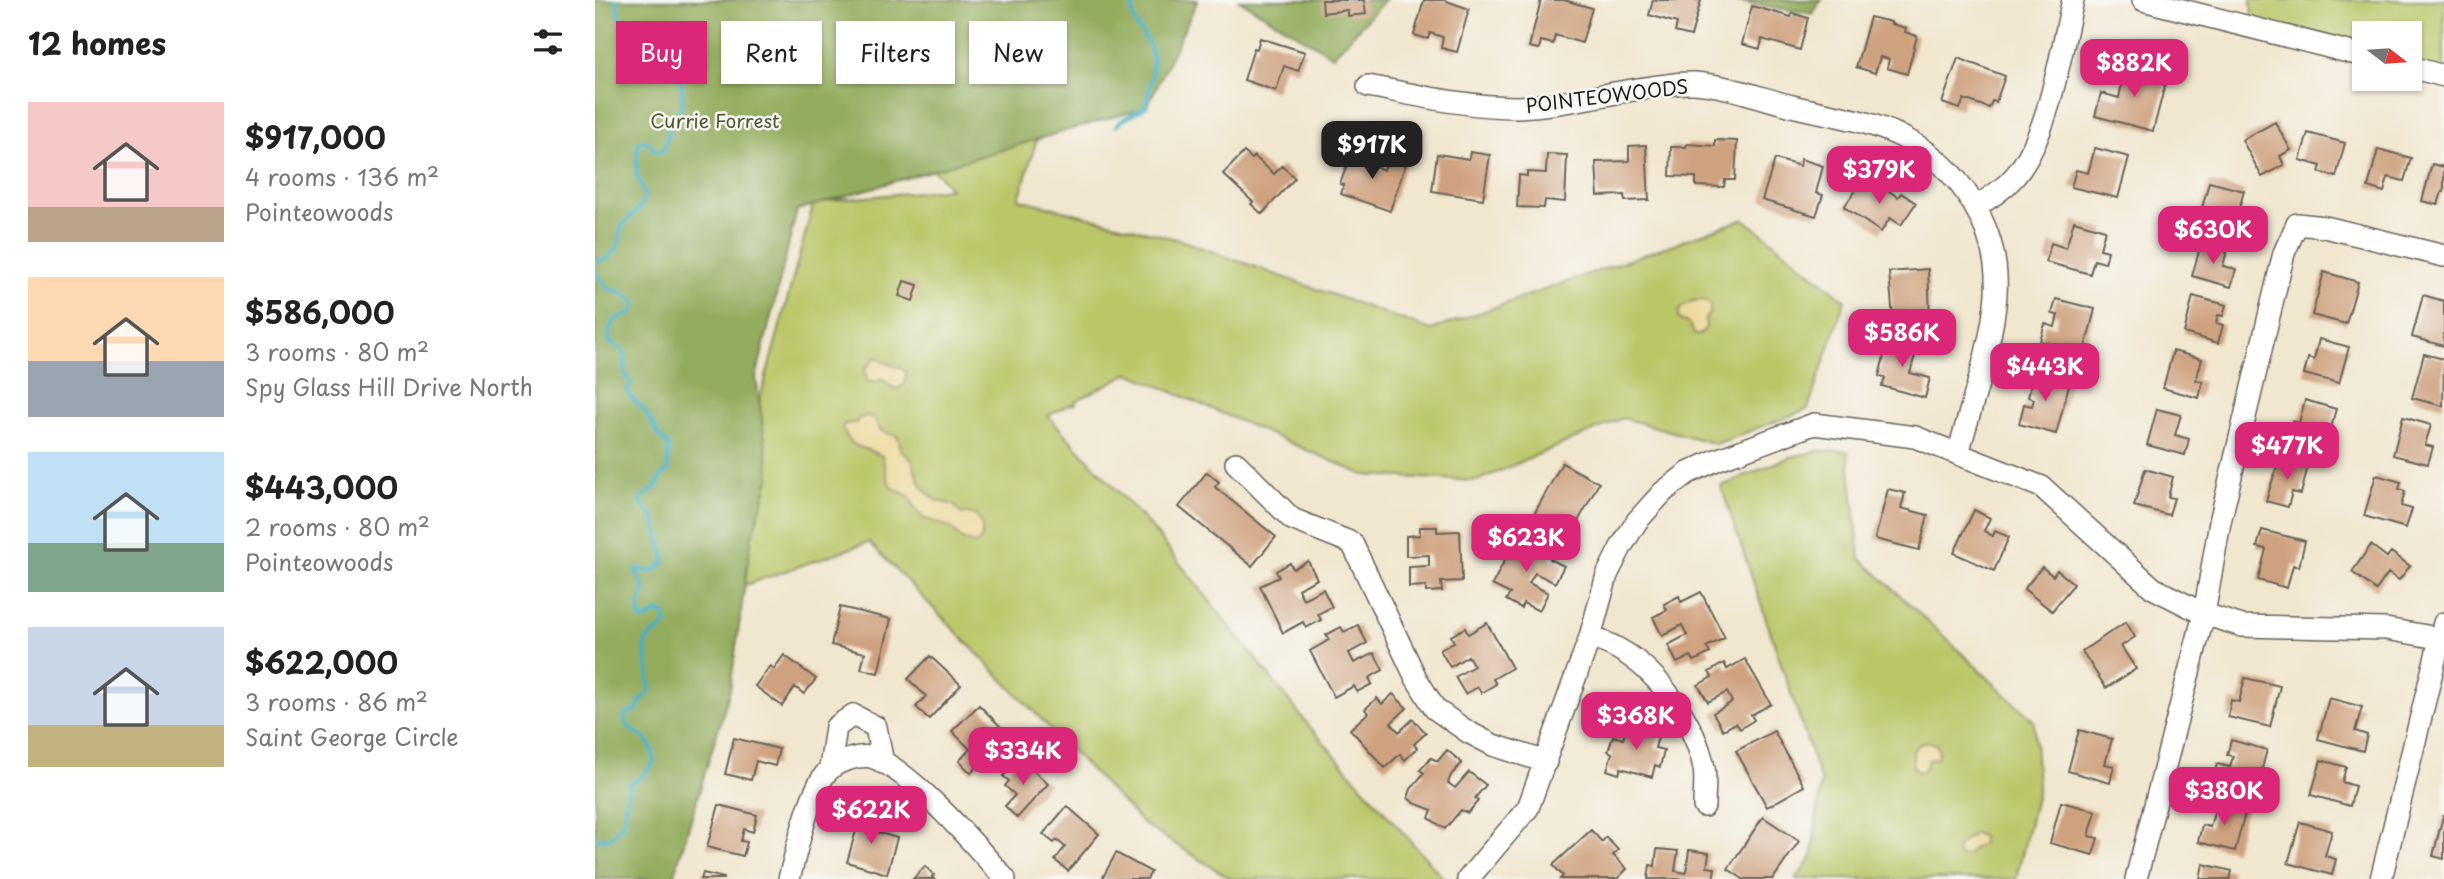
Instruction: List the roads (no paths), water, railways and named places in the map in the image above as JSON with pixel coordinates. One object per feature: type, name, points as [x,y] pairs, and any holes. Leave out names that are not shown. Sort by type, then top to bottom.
[{"type":"street","points":[[1977,206],[1998,193],[2014,177],[2035,145],[2073,0]]},
{"type":"street","points":[[2143,0],[2352,53]]},
{"type":"street","points":[[2422,70],[2444,76]]},
{"type":"street","name":"POINTEOWOODS","points":[[1368,86],[1466,103],[1513,107],[1550,105],[1693,83],[1879,128],[1904,138],[1927,152],[1949,171],[1977,206],[1989,235],[1997,292],[1990,331],[1958,454]]},
{"type":"street","points":[[2136,879],[2204,614],[2220,522],[2284,253],[2297,224],[2325,227],[2444,256]]},
{"type":"street","points":[[1468,879],[1528,808],[1590,637],[1607,575],[1637,521],[1663,492],[1688,473],[1814,424],[1915,437],[2042,486],[2153,588],[2204,614],[2242,626],[2442,633],[2381,879]]},
{"type":"street","points":[[1236,463],[1292,519],[1352,544],[1416,678],[1435,709],[1468,732],[1493,745],[1546,762]]},
{"type":"street","points":[[1590,637],[1619,649],[1635,660],[1654,675],[1669,694],[1689,728],[1704,768],[1704,806]]},
{"type":"street","points":[[789,879],[817,787],[830,768],[836,727],[853,715],[876,727],[883,763]]},
{"type":"street","points":[[830,768],[847,760],[869,756],[883,763],[910,781],[1006,879]]},
{"type":"waterway","points":[[595,262],[608,258],[617,248],[622,226],[644,199],[636,172],[638,143],[643,141],[649,143],[655,151],[663,151],[669,129],[683,102],[680,75],[672,62],[639,48],[620,18],[616,0]]},
{"type":"waterway","points":[[1116,126],[1145,107],[1151,79],[1151,51],[1135,23],[1134,0]]},
{"type":"waterway","points":[[595,272],[608,289],[618,291],[635,301],[633,312],[618,318],[611,325],[609,343],[618,346],[625,355],[625,373],[631,384],[627,390],[629,395],[645,411],[659,436],[668,445],[668,471],[661,476],[656,487],[640,499],[644,508],[654,517],[665,561],[653,572],[635,570],[645,589],[639,605],[640,619],[645,620],[657,612],[664,614],[667,622],[645,643],[650,691],[640,701],[637,710],[626,714],[624,719],[627,725],[650,744],[654,762],[641,778],[629,784],[623,824],[609,839],[595,838]]},
{"type":"park label","name":"Currie Forrest","points":[[715,120]]}]
